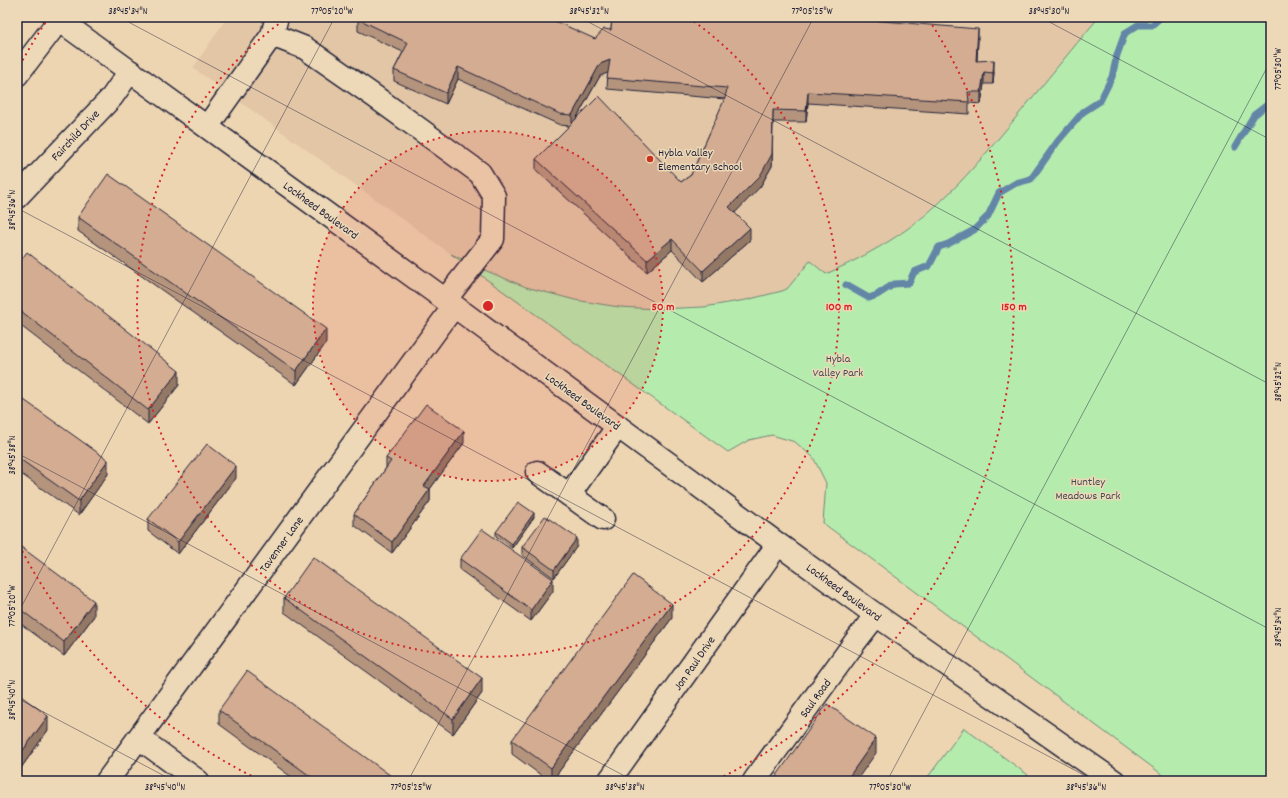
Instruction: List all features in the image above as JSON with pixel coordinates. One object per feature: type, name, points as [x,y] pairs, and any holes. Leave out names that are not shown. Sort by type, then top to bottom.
[{"type":"street","name":"Lockheed Boulevard","points":[[57,19],[450,303],[876,615],[1114,781]]},
{"type":"street","points":[[17,75],[57,19]]},
{"type":"street","points":[[208,127],[274,26]]},
{"type":"street","name":"Tavenner Lane","points":[[107,781],[450,303],[493,238],[494,196],[480,173],[274,26]]},
{"type":"street","name":"Fairchild Drive","points":[[17,197],[112,97],[130,71]]},
{"type":"street","points":[[569,495],[618,426]]},
{"type":"street","points":[[537,472],[603,519]]},
{"type":"street","name":"Jon Paul Drive","points":[[609,781],[778,544]]},
{"type":"street","name":"Saul Road","points":[[754,781],[876,615]]},
{"type":"street","points":[[139,738],[198,781]]},
{"type":"shaded area","name":"Hybla Valley Elementary School","points":[[227,17],[1099,17],[971,172],[951,192],[911,226],[878,248],[847,265],[816,279],[782,291],[746,300],[704,307],[658,309],[619,307],[575,300],[526,287],[451,254],[193,68]]},
{"type":"green space","name":"Huntley Meadows Park","points":[[1099,17],[1271,17],[1271,781],[1171,781],[823,523],[826,483],[813,457],[795,442],[772,435],[749,440],[728,452],[451,254],[526,287],[575,300],[619,307],[658,309],[704,307],[746,300],[782,291],[787,289],[810,261],[826,274],[880,247],[910,227],[939,203],[978,163]]},
{"type":"green space","points":[[964,728],[1028,775],[1023,781],[925,781]]},
{"type":"building","points":[[359,17],[546,17],[595,39],[604,29],[611,30],[612,17],[846,17],[978,29],[976,61],[994,60],[993,73],[984,72],[981,92],[968,92],[969,102],[808,92],[806,111],[773,110],[772,154],[760,176],[729,207],[750,228],[703,271],[672,239],[647,260],[536,159],[599,96],[681,182],[691,175],[725,98],[727,88],[607,78],[610,60],[600,64],[572,115],[560,114],[458,67],[446,93],[394,70],[408,43],[358,19]]},
{"type":"building","points":[[108,174],[326,329],[296,371],[78,217]]},
{"type":"building","points":[[27,252],[179,371],[148,410],[17,308],[17,265]]},
{"type":"building","points":[[17,395],[108,460],[79,501],[17,457]]},
{"type":"building","points":[[426,404],[464,431],[424,486],[430,489],[392,542],[354,514],[391,461],[386,458]]},
{"type":"building","points":[[207,444],[236,466],[178,542],[148,519]]},
{"type":"building","points":[[518,502],[534,513],[512,544],[496,532]]},
{"type":"building","points":[[545,516],[577,538],[554,570],[522,547]]},
{"type":"building","points":[[482,529],[553,579],[531,610],[460,559]]},
{"type":"building","points":[[17,544],[94,601],[64,642],[17,607]]},
{"type":"building","points":[[313,557],[482,678],[453,719],[284,598]]},
{"type":"building","points":[[633,575],[672,604],[551,768],[512,740]]},
{"type":"building","points":[[247,671],[398,781],[317,781],[219,710]]},
{"type":"building","points":[[17,693],[48,716],[21,753],[17,750]]},
{"type":"building","points":[[827,704],[876,738],[846,781],[773,781]]},
{"type":"waterway","points":[[846,285],[869,298],[877,295],[894,284],[909,283],[914,272],[929,266],[939,247],[948,244],[974,230],[988,216],[999,193],[1016,183],[1031,179],[1058,141],[1083,112],[1100,101],[1112,77],[1117,55],[1125,33],[1138,25],[1152,25],[1161,17]]},
{"type":"waterway","points":[[1235,147],[1254,115],[1271,102]]},
{"type":"place","name":"Hybla Valley Elementary School","points":[[650,159]]},
{"type":"park label","name":"Hybla Valley Park","points":[[838,365]]}]
